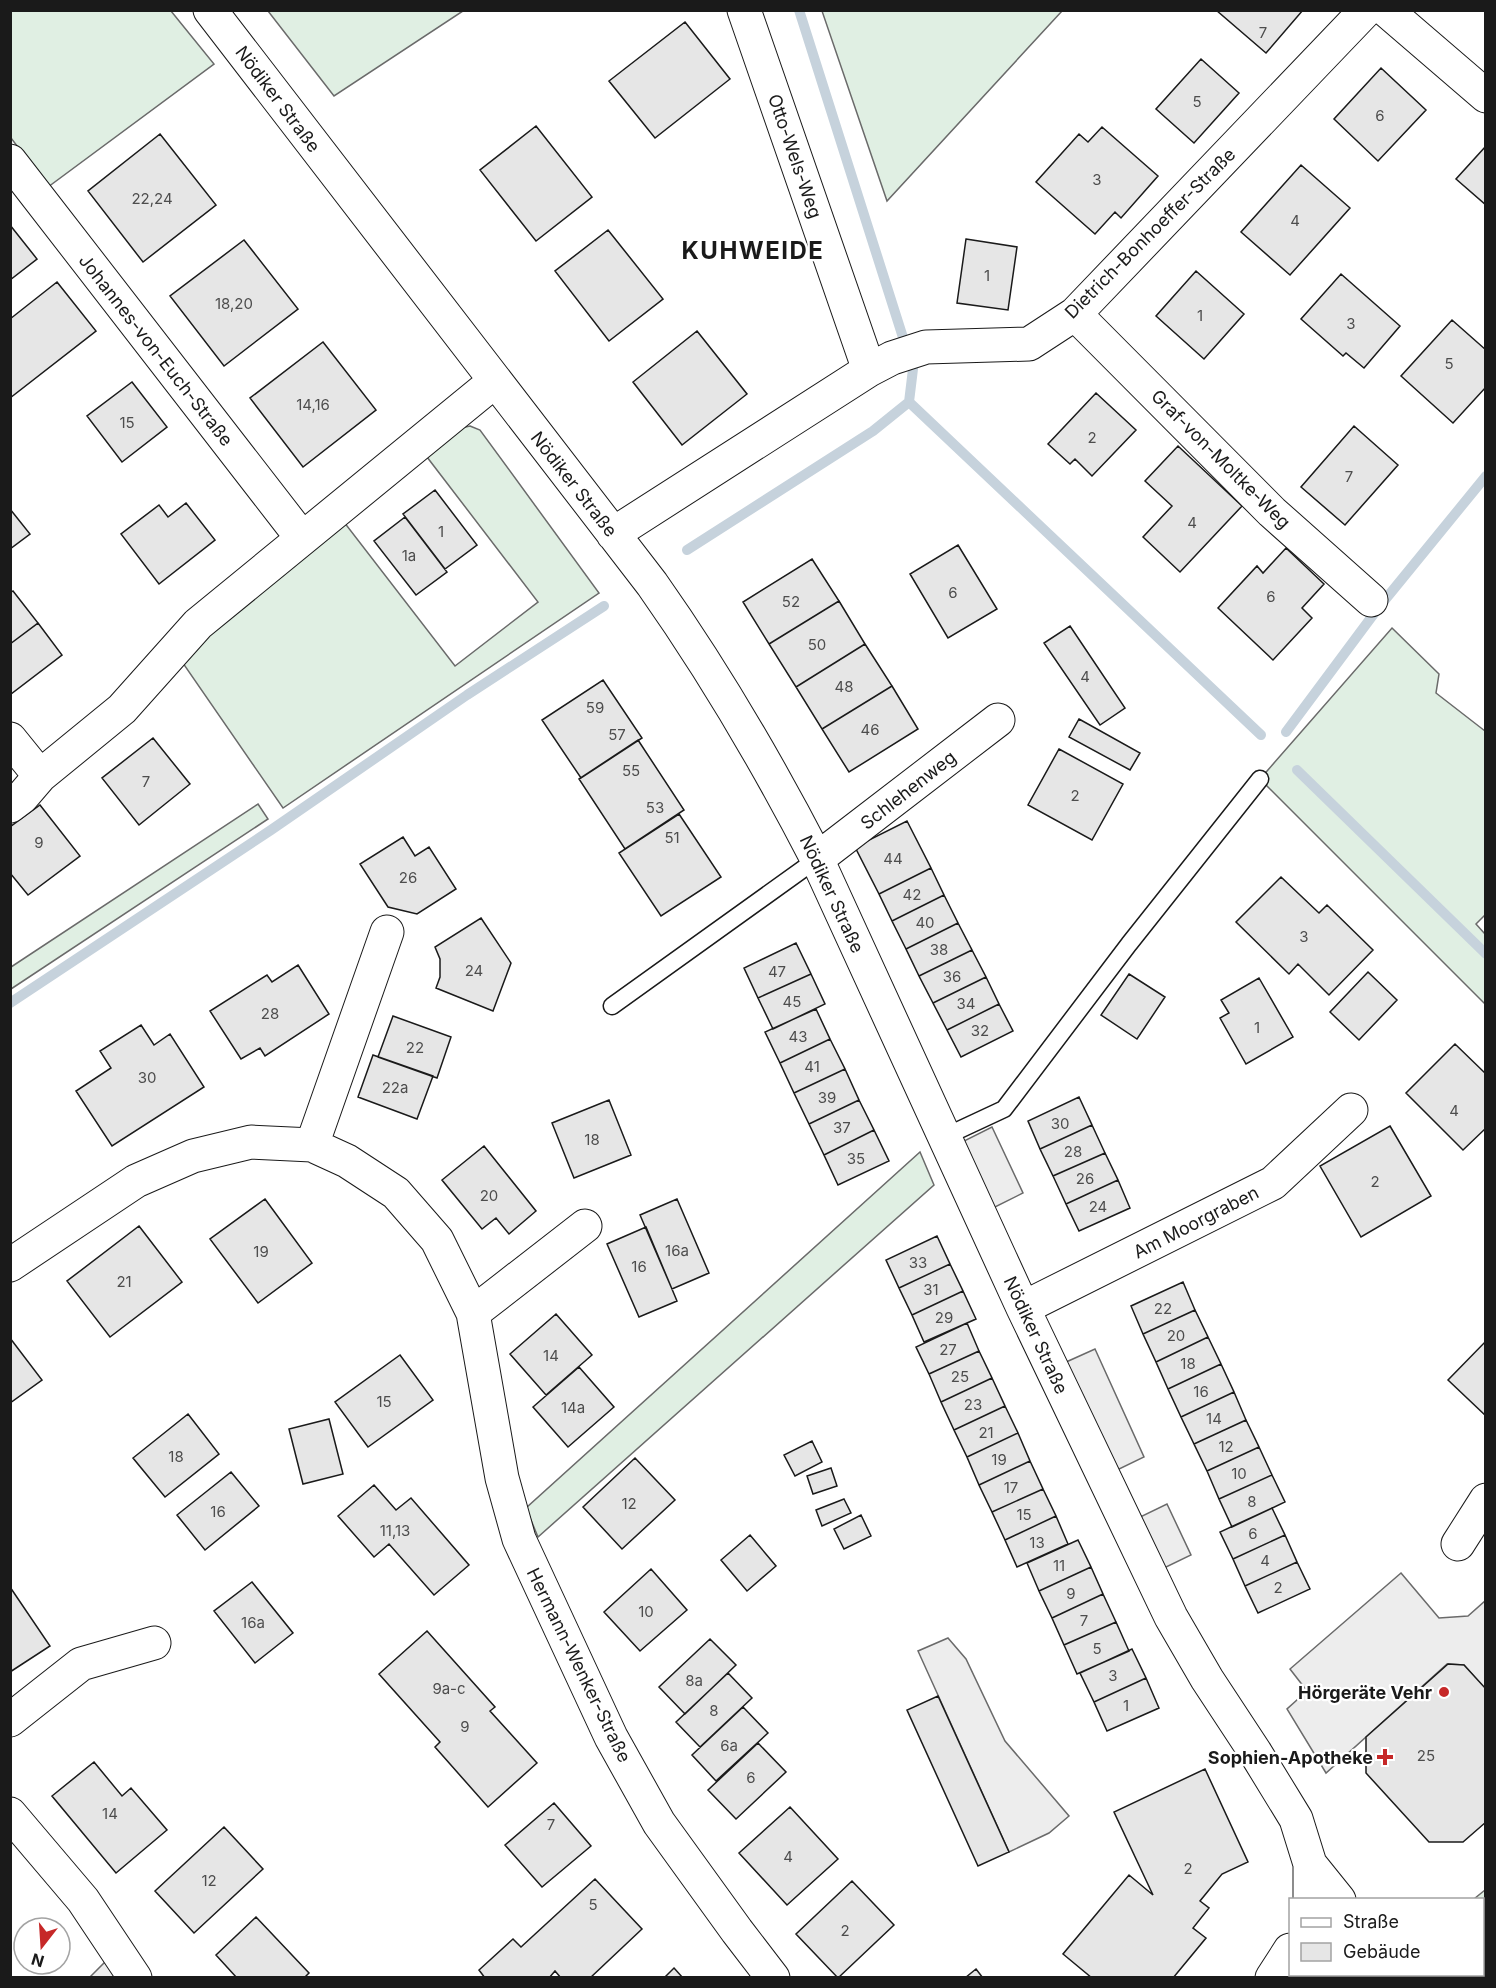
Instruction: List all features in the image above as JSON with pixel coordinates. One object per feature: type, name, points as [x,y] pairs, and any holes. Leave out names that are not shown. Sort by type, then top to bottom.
[{"type":"street","name":"Nödiker Straße","points":[[210,10],[688,635],[786,797],[817,859],[1023,1308],[1171,1617],[1207,1679],[1296,1819],[1310,1864]]},
{"type":"street","name":"Otto-Wels-Weg","points":[[744,10],[880,364]]},
{"type":"street","name":"Dietrich-Bonhoeffer-Straße","points":[[613,534],[880,364],[926,347],[1029,344],[1075,314],[1366,10]]},
{"type":"street","points":[[1386,10],[1485,96]]},
{"type":"street","name":"Johannes-von-Euch-Straße","points":[[10,161],[302,538]]},
{"type":"street","name":"Graf-von-Moltke-Weg","points":[[1075,314],[1272,512],[1371,600]]},
{"type":"street","points":[[10,806],[22,797],[40,776],[122,709],[198,624],[495,381]]},
{"type":"street","name":"Schlehenweg","points":[[817,859],[998,720]]},
{"type":"street","points":[[10,739],[40,776]]},
{"type":"street","points":[[312,1145],[387,932]]},
{"type":"street","name":"Am Moorgraben","points":[[1023,1308],[1273,1183],[1352,1110]]},
{"type":"street","name":"Hermann-Wenker-Straße","points":[[10,1265],[136,1182],[193,1156],[251,1142],[312,1145],[347,1161],[396,1193],[437,1240],[474,1313],[502,1478],[519,1539],[611,1737],[659,1823],[773,1977]]},
{"type":"street","points":[[474,1313],[585,1226]]},
{"type":"street","points":[[1458,1544],[1485,1500]]},
{"type":"street","points":[[10,1720],[81,1664],[154,1643]]},
{"type":"street","points":[[10,1814],[83,1900],[135,1977]]},
{"type":"street","points":[[1310,1864],[1310,1898]]},
{"type":"street","points":[[1310,1864],[1338,1898]]},
{"type":"street","points":[[1272,1977],[1289,1952]]},
{"type":"lane","points":[[944,1137],[1004,1109],[1129,944],[1260,779]]},
{"type":"lane","points":[[612,1006],[817,859]]},
{"type":"green space","points":[[822,10],[1062,11],[887,201]]},
{"type":"green space","points":[[11,11],[171,11],[214,64],[48,187],[11,138]]},
{"type":"green space","points":[[268,11],[463,11],[334,96]]},
{"type":"green space","points":[[470,426],[480,430],[599,593],[283,808],[178,656],[344,522],[455,666],[538,602],[427,457],[461,428]]},
{"type":"green space","points":[[1392,628],[1439,674],[1436,693],[1485,731],[1486,914],[1476,924],[1485,934],[1485,1004],[1260,779]]},
{"type":"green space","points":[[258,804],[268,819],[11,989],[11,967]]},
{"type":"green space","points":[[920,1152],[934,1185],[538,1537],[526,1508]]},
{"type":"green space","points":[[1485,1890],[1485,1977],[1444,1977],[1484,1976],[1484,1898],[1475,1898]]},
{"type":"shaded area","points":[[992,1127],[1023,1193],[993,1208],[962,1142]]},
{"type":"shaded area","points":[[1095,1349],[1144,1457],[1113,1472],[1064,1363]]},
{"type":"shaded area","points":[[1167,1504],[1191,1555],[1162,1569],[1138,1518]]},
{"type":"shaded area","points":[[1401,1573],[1439,1618],[1468,1616],[1485,1601],[1485,1689],[1464,1665],[1447,1664],[1326,1773],[1287,1709],[1307,1691],[1290,1669]]},
{"type":"shaded area","points":[[948,1638],[966,1659],[1005,1741],[1069,1816],[1049,1833],[1009,1852],[918,1651]]},
{"type":"shaded area","points":[[109,1958],[122,1978],[89,1978]]},
{"type":"building","points":[[1216,10],[1303,10],[1266,53]]},
{"type":"building","points":[[685,22],[730,79],[655,138],[609,81]]},
{"type":"building","points":[[1201,59],[1239,93],[1194,143],[1156,109]]},
{"type":"building","points":[[1381,68],[1426,110],[1378,161],[1334,119]]},
{"type":"building","points":[[536,126],[592,197],[536,241],[480,170]]},
{"type":"building","points":[[1102,127],[1158,176],[1121,218],[1115,212],[1095,234],[1036,182],[1079,134],[1088,142]]},
{"type":"building","points":[[160,134],[216,205],[143,262],[88,191]]},
{"type":"building","points":[[1486,146],[1486,205],[1456,179]]},
{"type":"building","points":[[1301,165],[1350,208],[1290,275],[1241,232]]},
{"type":"building","points":[[10,225],[37,259],[10,280]]},
{"type":"building","points":[[608,230],[663,299],[609,341],[555,271]]},
{"type":"building","points":[[966,239],[1017,247],[1008,310],[957,303]]},
{"type":"building","points":[[244,240],[298,309],[224,366],[170,296]]},
{"type":"building","points":[[1196,271],[1244,314],[1204,359],[1156,316]]},
{"type":"building","points":[[1341,274],[1400,326],[1364,368],[1346,353],[1343,356],[1301,319]]},
{"type":"building","points":[[57,282],[96,331],[10,398],[10,319]]},
{"type":"building","points":[[1452,320],[1486,350],[1486,387],[1453,423],[1401,376]]},
{"type":"building","points":[[697,331],[747,394],[682,445],[633,382]]},
{"type":"building","points":[[323,342],[376,410],[303,467],[250,398]]},
{"type":"building","points":[[132,382],[167,427],[122,462],[87,416]]},
{"type":"building","points":[[1096,393],[1136,430],[1092,476],[1075,459],[1070,464],[1048,444]]},
{"type":"building","points":[[1354,426],[1398,465],[1345,525],[1301,487]]},
{"type":"building","points":[[1178,446],[1242,506],[1180,572],[1143,537],[1172,506],[1145,481]]},
{"type":"building","points":[[435,490],[477,545],[445,569],[403,514]]},
{"type":"building","points":[[186,503],[215,540],[159,584],[121,534],[159,505],[168,517]]},
{"type":"building","points":[[10,509],[30,534],[10,549]]},
{"type":"building","points":[[405,517],[447,572],[416,595],[374,541]]},
{"type":"building","points":[[958,545],[997,609],[948,638],[910,574]]},
{"type":"building","points":[[1286,548],[1324,584],[1302,608],[1312,618],[1273,660],[1218,608],[1257,566],[1263,573]]},
{"type":"building","points":[[812,559],[839,601],[769,644],[743,602]]},
{"type":"building","points":[[13,591],[38,623],[10,644],[10,593]]},
{"type":"building","points":[[839,601],[865,644],[796,687],[769,644]]},
{"type":"building","points":[[38,623],[62,655],[11,694],[10,644]]},
{"type":"building","points":[[1070,626],[1125,708],[1100,725],[1044,643]]},
{"type":"building","points":[[865,644],[892,686],[822,729],[796,687]]},
{"type":"building","points":[[603,680],[642,738],[581,778],[542,720]]},
{"type":"building","points":[[892,686],[918,729],[849,772],[822,729]]},
{"type":"building","points":[[1079,719],[1140,753],[1130,770],[1069,737]]},
{"type":"building","points":[[153,738],[190,784],[139,825],[102,778]]},
{"type":"building","points":[[638,740],[684,810],[625,849],[579,779]]},
{"type":"building","points":[[1059,749],[1123,784],[1092,840],[1028,805]]},
{"type":"building","points":[[40,805],[80,856],[28,895],[10,873],[10,827]]},
{"type":"building","points":[[679,814],[721,877],[661,916],[619,853]]},
{"type":"building","points":[[907,821],[931,868],[879,894],[855,847]]},
{"type":"building","points":[[403,837],[415,856],[429,847],[456,889],[417,914],[388,907],[360,864]]},
{"type":"building","points":[[931,868],[944,895],[892,921],[879,894]]},
{"type":"building","points":[[1281,877],[1319,913],[1327,905],[1373,950],[1329,995],[1298,964],[1289,974],[1236,922]]},
{"type":"building","points":[[944,895],[958,923],[906,949],[892,921]]},
{"type":"building","points":[[481,918],[511,963],[493,1011],[436,988],[440,977],[440,959],[435,947]]},
{"type":"building","points":[[958,923],[972,950],[919,976],[906,949]]},
{"type":"building","points":[[796,943],[811,974],[758,998],[744,968]]},
{"type":"building","points":[[972,950],[986,977],[933,1003],[919,976]]},
{"type":"building","points":[[298,965],[329,1014],[265,1056],[260,1048],[241,1059],[210,1011],[267,975],[272,982]]},
{"type":"building","points":[[1368,972],[1397,1000],[1359,1040],[1330,1012]]},
{"type":"building","points":[[811,974],[825,1004],[773,1029],[758,998]]},
{"type":"building","points":[[1129,974],[1165,997],[1137,1039],[1101,1015]]},
{"type":"building","points":[[986,977],[999,1004],[947,1030],[933,1003]]},
{"type":"building","points":[[1259,978],[1293,1037],[1246,1064],[1220,1018],[1229,1013],[1221,1000]]},
{"type":"building","points":[[999,1004],[1013,1031],[961,1057],[947,1030]]},
{"type":"building","points":[[816,1009],[830,1039],[780,1063],[765,1032]]},
{"type":"building","points":[[393,1016],[451,1037],[437,1078],[378,1057]]},
{"type":"building","points":[[141,1025],[154,1045],[170,1034],[204,1087],[112,1146],[76,1091],[111,1068],[100,1051]]},
{"type":"building","points":[[830,1039],[845,1069],[794,1093],[780,1063]]},
{"type":"building","points":[[1455,1044],[1486,1074],[1486,1128],[1463,1150],[1406,1093]]},
{"type":"building","points":[[373,1055],[433,1076],[417,1119],[358,1097]]},
{"type":"building","points":[[845,1069],[859,1100],[809,1124],[794,1093]]},
{"type":"building","points":[[1079,1097],[1092,1125],[1040,1149],[1028,1121]]},
{"type":"building","points":[[609,1100],[631,1155],[574,1178],[552,1123]]},
{"type":"building","points":[[859,1100],[874,1130],[824,1155],[809,1124]]},
{"type":"building","points":[[1092,1125],[1105,1153],[1053,1176],[1040,1149]]},
{"type":"building","points":[[1390,1126],[1431,1196],[1361,1237],[1320,1166]]},
{"type":"building","points":[[874,1130],[889,1161],[838,1185],[824,1155]]},
{"type":"building","points":[[484,1146],[536,1211],[509,1234],[496,1218],[482,1229],[442,1180]]},
{"type":"building","points":[[1105,1153],[1118,1180],[1066,1204],[1053,1176]]},
{"type":"building","points":[[1118,1180],[1130,1208],[1079,1231],[1066,1204]]},
{"type":"building","points":[[265,1199],[312,1263],[258,1303],[210,1239]]},
{"type":"building","points":[[677,1199],[709,1273],[672,1289],[640,1215]]},
{"type":"building","points":[[139,1226],[182,1282],[110,1337],[67,1281]]},
{"type":"building","points":[[646,1227],[677,1301],[639,1317],[607,1244]]},
{"type":"building","points":[[937,1236],[950,1264],[899,1288],[886,1260]]},
{"type":"building","points":[[950,1264],[963,1291],[912,1315],[899,1288]]},
{"type":"building","points":[[1183,1282],[1195,1310],[1143,1334],[1131,1306]]},
{"type":"building","points":[[963,1291],[976,1319],[924,1342],[912,1315]]},
{"type":"building","points":[[1195,1310],[1208,1337],[1156,1362],[1143,1334]]},
{"type":"building","points":[[556,1314],[592,1355],[546,1395],[510,1354]]},
{"type":"building","points":[[967,1323],[979,1351],[929,1374],[916,1347]]},
{"type":"building","points":[[1208,1337],[1221,1364],[1168,1389],[1156,1362]]},
{"type":"building","points":[[10,1338],[42,1380],[10,1403]]},
{"type":"building","points":[[1486,1341],[1486,1416],[1448,1380]]},
{"type":"building","points":[[979,1351],[992,1378],[941,1402],[929,1374]]},
{"type":"building","points":[[400,1355],[433,1400],[368,1447],[335,1402]]},
{"type":"building","points":[[1221,1364],[1234,1392],[1181,1417],[1168,1389]]},
{"type":"building","points":[[579,1367],[614,1407],[568,1447],[533,1407]]},
{"type":"building","points":[[992,1378],[1005,1406],[954,1430],[941,1402]]},
{"type":"building","points":[[1234,1392],[1246,1420],[1194,1444],[1181,1417]]},
{"type":"building","points":[[1005,1406],[1018,1433],[967,1457],[954,1430]]},
{"type":"building","points":[[188,1414],[219,1454],[165,1497],[133,1458]]},
{"type":"building","points":[[329,1419],[343,1474],[303,1484],[289,1429]]},
{"type":"building","points":[[1246,1420],[1259,1447],[1207,1471],[1194,1444]]},
{"type":"building","points":[[1018,1433],[1030,1461],[979,1485],[967,1457]]},
{"type":"building","points":[[812,1441],[822,1462],[795,1476],[784,1455]]},
{"type":"building","points":[[1259,1447],[1272,1475],[1219,1499],[1207,1471]]},
{"type":"building","points":[[635,1458],[675,1500],[622,1549],[583,1507]]},
{"type":"building","points":[[1030,1461],[1043,1489],[992,1512],[979,1485]]},
{"type":"building","points":[[831,1468],[837,1486],[813,1494],[807,1476]]},
{"type":"building","points":[[231,1472],[259,1506],[205,1550],[177,1515]]},
{"type":"building","points":[[1272,1475],[1285,1502],[1232,1527],[1219,1499]]},
{"type":"building","points":[[374,1485],[396,1510],[411,1498],[469,1565],[434,1595],[389,1544],[374,1557],[338,1516]]},
{"type":"building","points":[[1043,1489],[1056,1516],[1005,1540],[992,1512]]},
{"type":"building","points":[[844,1499],[851,1513],[822,1526],[816,1510]]},
{"type":"building","points":[[1272,1508],[1285,1535],[1233,1559],[1220,1532]]},
{"type":"building","points":[[861,1515],[871,1536],[844,1549],[834,1529]]},
{"type":"building","points":[[1056,1516],[1068,1544],[1017,1567],[1005,1540]]},
{"type":"building","points":[[750,1535],[776,1566],[747,1591],[721,1560]]},
{"type":"building","points":[[1285,1535],[1297,1562],[1245,1586],[1233,1559]]},
{"type":"building","points":[[1078,1540],[1091,1567],[1039,1591],[1027,1563]]},
{"type":"building","points":[[1297,1562],[1310,1589],[1258,1613],[1245,1586]]},
{"type":"building","points":[[1091,1567],[1103,1594],[1052,1618],[1039,1591]]},
{"type":"building","points":[[651,1569],[687,1610],[640,1651],[604,1612]]},
{"type":"building","points":[[252,1582],[293,1633],[255,1663],[214,1611]]},
{"type":"building","points":[[10,1587],[50,1646],[10,1672]]},
{"type":"building","points":[[1103,1594],[1116,1622],[1064,1645],[1052,1618]]},
{"type":"building","points":[[1116,1622],[1129,1651],[1077,1674],[1064,1645]]},
{"type":"building","points":[[427,1631],[495,1707],[490,1711],[537,1763],[488,1807],[435,1747],[440,1742],[379,1674]]},
{"type":"building","points":[[710,1639],[736,1665],[685,1714],[659,1687]]},
{"type":"building","points":[[1132,1649],[1146,1678],[1094,1702],[1080,1673]]},
{"type":"building","points":[[1448,1664],[1464,1665],[1486,1689],[1486,1822],[1463,1842],[1429,1842],[1366,1773],[1366,1737]]},
{"type":"building","points":[[728,1673],[752,1698],[700,1747],[676,1722]]},
{"type":"building","points":[[1146,1678],[1159,1708],[1107,1731],[1094,1702]]},
{"type":"building","points":[[938,1696],[1009,1852],[978,1866],[907,1710]]},
{"type":"building","points":[[743,1707],[768,1733],[716,1781],[692,1755]]},
{"type":"building","points":[[758,1743],[786,1772],[736,1819],[708,1790]]},
{"type":"building","points":[[94,1762],[122,1796],[131,1788],[167,1830],[116,1873],[52,1796]]},
{"type":"building","points":[[1205,1769],[1248,1862],[1222,1874],[1200,1901],[1209,1908],[1193,1928],[1206,1938],[1173,1978],[1092,1978],[1063,1954],[1129,1875],[1153,1895],[1114,1812]]},
{"type":"building","points":[[554,1803],[591,1846],[542,1887],[505,1845]]},
{"type":"building","points":[[790,1807],[838,1859],[787,1905],[739,1853]]},
{"type":"building","points":[[224,1827],[263,1869],[194,1933],[155,1891]]},
{"type":"building","points":[[595,1879],[642,1929],[590,1978],[561,1978],[555,1971],[549,1978],[485,1978],[479,1970],[513,1939],[521,1947]]},
{"type":"building","points":[[852,1881],[894,1925],[838,1978],[796,1934]]},
{"type":"building","points":[[256,1917],[309,1973],[304,1978],[237,1978],[216,1955]]},
{"type":"building","points":[[674,1968],[683,1978],[664,1978]]},
{"type":"building","points":[[976,1969],[983,1978],[965,1978]]},
{"type":"waterway","points":[[687,550],[873,431],[909,402],[913,369],[799,10]]},
{"type":"waterway","points":[[909,402],[1261,735]]},
{"type":"waterway","points":[[1384,601],[1486,476]]},
{"type":"waterway","points":[[10,1003],[271,830],[467,695],[604,606]]},
{"type":"waterway","points":[[1286,732],[1376,611]]},
{"type":"waterway","points":[[1297,770],[1486,954]]},
{"type":"place","name":"Hörgeräte Vehr","points":[[1444,1692]]},
{"type":"place","name":"Sophien-Apotheke","points":[[1385,1757]]},
{"type":"district","name":"KUHWEIDE","points":[[753,250]]}]
